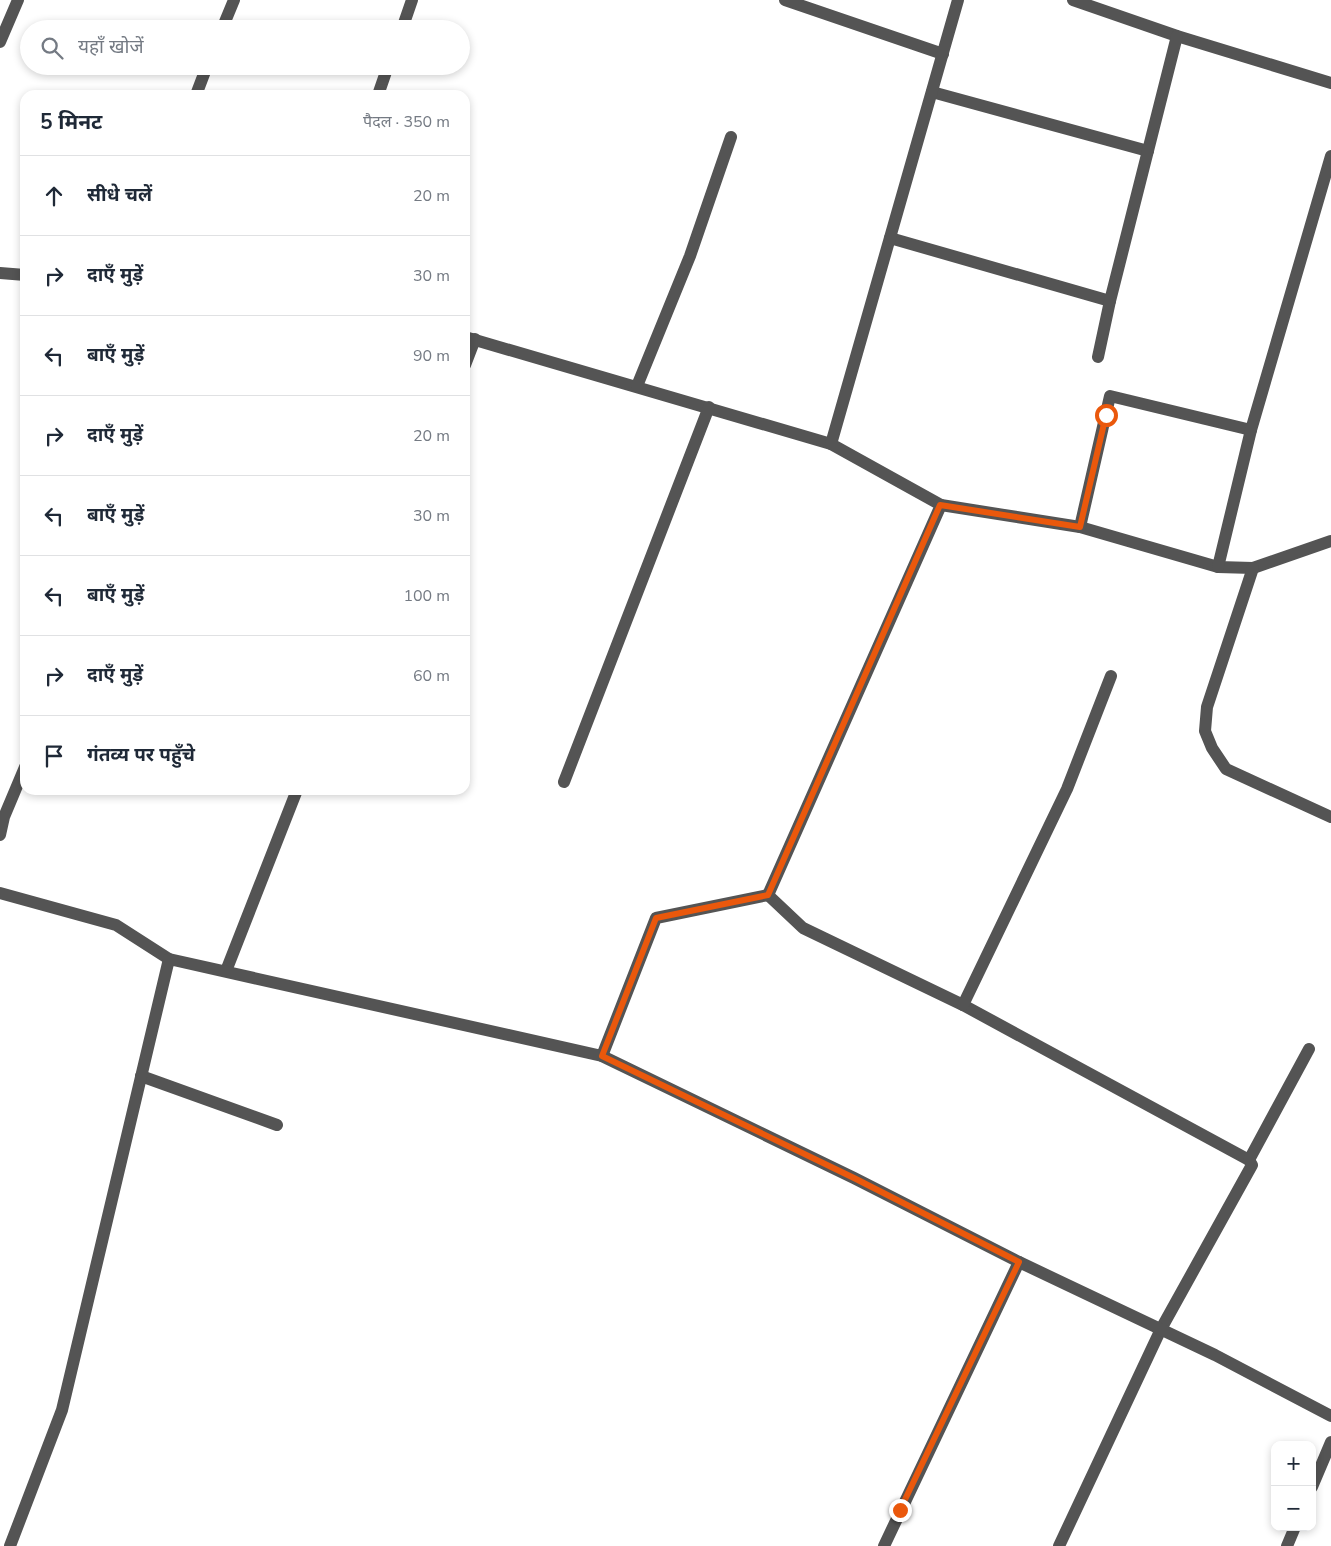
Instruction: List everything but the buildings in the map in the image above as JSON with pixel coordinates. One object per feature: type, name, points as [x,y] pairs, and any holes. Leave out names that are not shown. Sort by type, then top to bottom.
[{"type":"street","points":[[0,42],[18,0]]},
{"type":"street","points":[[226,20],[234,0]]},
{"type":"street","points":[[405,20],[412,0]]},
{"type":"street","points":[[785,0],[943,54]]},
{"type":"street","points":[[831,444],[958,0]]},
{"type":"street","points":[[1073,0],[1177,36],[1331,83]]},
{"type":"street","points":[[1098,357],[1110,301],[1177,36]]},
{"type":"street","points":[[198,90],[204,75]]},
{"type":"street","points":[[380,90],[385,75]]},
{"type":"street","points":[[932,92],[1148,150]]},
{"type":"street","points":[[637,386],[690,256],[731,137]]},
{"type":"street","points":[[1218,567],[1251,430],[1331,156]]},
{"type":"street","points":[[890,238],[1110,301]]},
{"type":"street","points":[[1,275],[20,275]]},
{"type":"street","points":[[470,338],[831,444],[940,505],[1080,527],[1218,567],[1252,568],[1331,541]]},
{"type":"street","points":[[1080,527],[1110,396],[1251,430]]},
{"type":"street","points":[[564,782],[709,407]]},
{"type":"street","points":[[768,895],[940,505]]},
{"type":"street","points":[[1252,568],[1207,707],[1205,731],[1212,748],[1226,770],[1331,817]]},
{"type":"street","points":[[963,1005],[1066,789],[1111,676]]},
{"type":"street","points":[[0,835],[2,816],[20,778]]},
{"type":"street","points":[[226,972],[295,795]]},
{"type":"street","points":[[0,893],[116,925],[169,959],[602,1056],[854,1178],[1019,1262],[1214,1355],[1331,1416]]},
{"type":"street","points":[[768,895],[802,928],[963,1005],[1249,1160],[1252,1164],[1161,1329],[1059,1546]]},
{"type":"street","points":[[602,1056],[656,918],[768,895]]},
{"type":"street","points":[[10,1546],[62,1410],[169,959]]},
{"type":"street","points":[[1249,1160],[1309,1049]]},
{"type":"street","points":[[141,1076],[277,1125]]},
{"type":"street","points":[[884,1546],[1019,1262]]},
{"type":"street","points":[[1312,1486],[1331,1442]]},
{"type":"street","points":[[1287,1546],[1293,1531]]},
{"type":"route","points":[[900,1510],[1019,1262],[854,1178],[602,1056],[656,918],[768,895],[940,505],[1080,527],[1106,415]]}]
